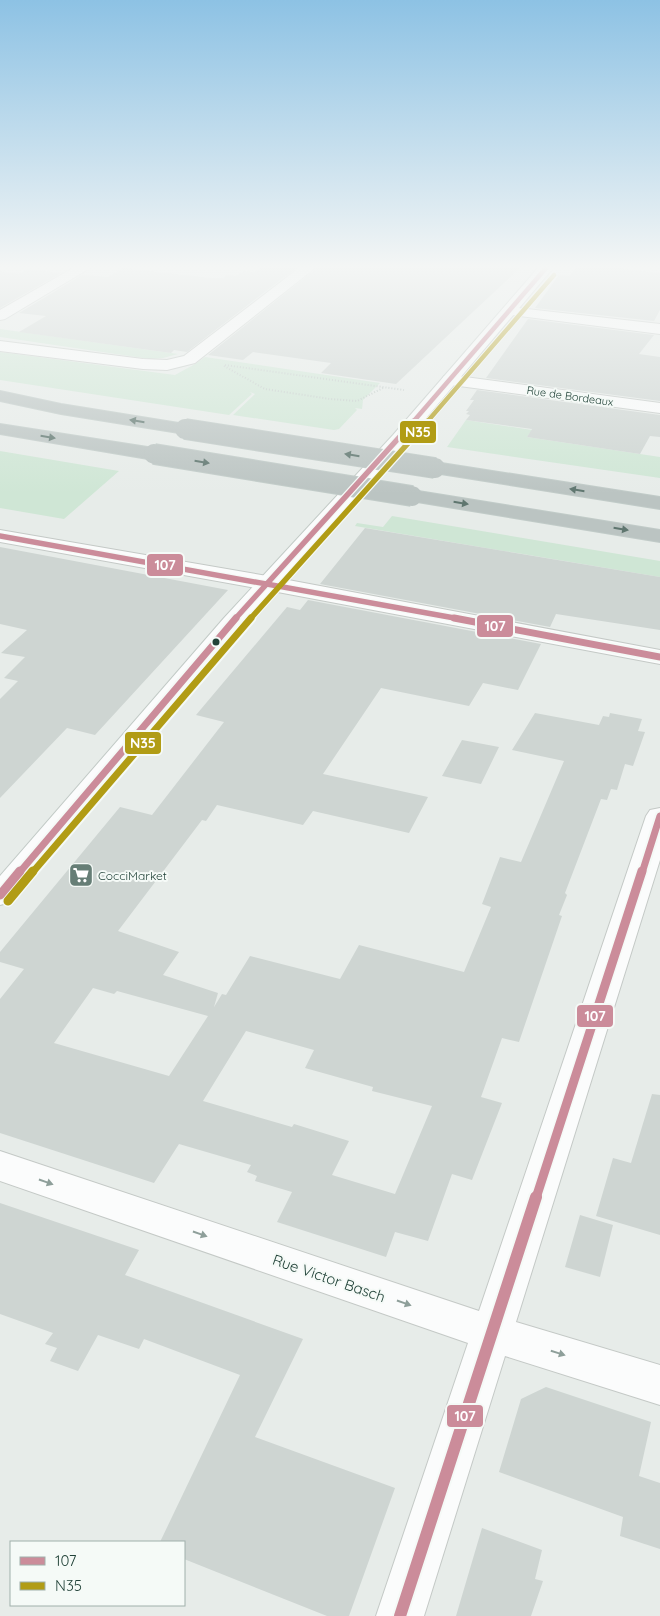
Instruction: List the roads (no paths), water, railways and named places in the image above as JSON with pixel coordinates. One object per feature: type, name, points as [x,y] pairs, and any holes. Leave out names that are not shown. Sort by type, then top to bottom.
[{"type":"highway","points":[[0,396],[61,409]]},
{"type":"highway","points":[[0,402],[61,409],[660,503]]},
{"type":"highway","points":[[0,429],[660,536]]},
{"type":"street","points":[[0,346],[143,364],[167,365],[189,360],[210,343]]},
{"type":"street","points":[[0,894],[268,583],[481,343]]},
{"type":"street","name":"Rue de Bordeaux","points":[[450,380],[660,408]]},
{"type":"street","points":[[0,536],[268,583],[660,658]]},
{"type":"street","points":[[400,1616],[660,816]]},
{"type":"street","name":"Rue Victor Basch","points":[[0,1166],[491,1333],[660,1385]]},
{"type":"place","name":"CocciMarket","points":[[81,875]]}]
